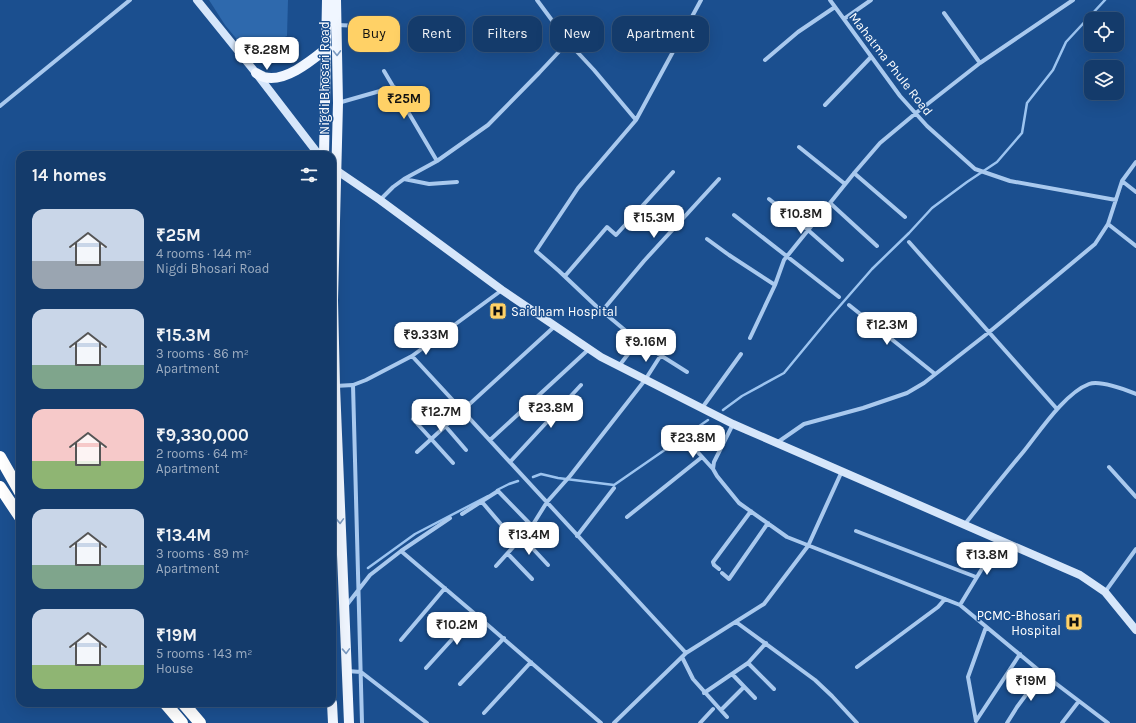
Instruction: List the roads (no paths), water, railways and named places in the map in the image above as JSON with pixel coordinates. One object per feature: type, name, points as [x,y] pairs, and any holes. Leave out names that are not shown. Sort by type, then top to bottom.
[{"type":"highway","points":[[0,457],[16,485]]},
{"type":"highway","points":[[0,487],[16,512]]},
{"type":"highway","points":[[169,707],[182,723]]},
{"type":"highway","points":[[187,707],[200,723]]},
{"type":"main road","name":"Nigdi Bhosari Road","points":[[327,0],[332,25],[338,103],[335,151]]},
{"type":"main road","name":"Nigdi Bhosari Road","points":[[324,151],[327,48],[336,0]]},
{"type":"main road","points":[[256,73],[270,78],[287,74],[307,64],[327,48]]},
{"type":"main road","name":"Nigdi Bhosari Road","points":[[336,411],[349,723]]},
{"type":"main road","points":[[332,707],[332,723]]},
{"type":"street","points":[[0,106],[130,0]]},
{"type":"street","points":[[197,0],[316,151]]},
{"type":"street","points":[[537,0],[550,18]]},
{"type":"street","points":[[687,372],[638,340],[602,311],[536,251],[578,188],[636,120],[701,0]]},
{"type":"street","name":"Mahatma Phule Road","points":[[830,0],[900,96],[927,126],[975,169],[1010,181],[1116,200]]},
{"type":"street","points":[[844,19],[870,0]]},
{"type":"street","points":[[750,338],[775,286],[784,260],[880,143],[980,63],[1073,0]]},
{"type":"street","points":[[765,60],[798,32],[835,7]]},
{"type":"street","points":[[944,13],[980,63]]},
{"type":"street","points":[[332,25],[348,26]]},
{"type":"street","points":[[380,200],[393,187],[404,179],[437,161],[488,125],[559,52]]},
{"type":"street","points":[[577,52],[636,120]]},
{"type":"street","points":[[825,105],[871,57]]},
{"type":"street","points":[[384,71],[437,161]]},
{"type":"street","points":[[338,103],[394,87]]},
{"type":"street","points":[[799,147],[845,184]]},
{"type":"street","points":[[778,442],[804,424],[863,408],[907,393],[924,383],[988,333],[1095,244],[1108,224],[1122,181],[1136,162]]},
{"type":"street","points":[[336,170],[380,200],[502,290],[589,349],[645,380],[733,424],[778,442],[1080,575],[1105,592],[1136,630]]},
{"type":"street","points":[[565,276],[607,227],[616,235],[673,172]]},
{"type":"street","points":[[854,173],[905,217]]},
{"type":"street","points":[[404,179],[429,184],[457,182]]},
{"type":"street","points":[[602,311],[644,261],[719,179]]},
{"type":"street","points":[[1122,181],[1136,192]]},
{"type":"street","points":[[769,199],[808,230],[842,260]]},
{"type":"street","points":[[830,203],[877,246]]},
{"type":"street","points":[[734,215],[839,297]]},
{"type":"street","points":[[1108,224],[1136,246]]},
{"type":"street","points":[[707,239],[775,286]]},
{"type":"street","points":[[909,242],[988,333],[1057,409]]},
{"type":"street","points":[[336,386],[353,385],[366,380],[412,356],[502,290]]},
{"type":"street","points":[[849,305],[935,374]]},
{"type":"street","points":[[417,452],[555,326]]},
{"type":"street","points":[[619,366],[638,340]]},
{"type":"street","points":[[490,440],[589,349]]},
{"type":"street","points":[[702,408],[741,354]]},
{"type":"street","points":[[496,566],[532,526],[547,502],[563,485],[645,380],[661,355]]},
{"type":"street","points":[[412,356],[686,653]]},
{"type":"street","points":[[965,524],[1057,409],[1079,390],[1091,384],[1103,384],[1136,394]]},
{"type":"street","points":[[353,385],[362,723]]},
{"type":"street","points":[[510,462],[581,385]]},
{"type":"street","points":[[428,406],[466,450]]},
{"type":"street","points":[[413,419],[453,463]]},
{"type":"street","points":[[713,469],[714,462],[733,424]]},
{"type":"street","points":[[684,437],[713,469],[739,503],[787,537],[960,605],[1042,673],[1108,723]]},
{"type":"street","points":[[628,517],[702,457]]},
{"type":"street","points":[[1108,467],[1136,497]]},
{"type":"street","points":[[614,723],[686,653],[764,604],[808,546],[842,470]]},
{"type":"street","points":[[577,536],[614,488]]},
{"type":"street","points":[[462,514],[498,491],[532,526]]},
{"type":"street","points":[[482,502],[517,543]]},
{"type":"street","points":[[751,511],[713,564],[730,579],[768,523]]},
{"type":"street","points":[[344,608],[370,575],[401,551],[450,518]]},
{"type":"street","points":[[856,531],[976,578]]},
{"type":"street","points":[[522,537],[548,565]]},
{"type":"street","points":[[960,605],[1000,540]]},
{"type":"street","points":[[1105,592],[1136,549]]},
{"type":"street","points":[[401,551],[601,723]]},
{"type":"street","points":[[508,554],[532,579]]},
{"type":"street","points":[[401,640],[445,588]]},
{"type":"street","points":[[858,667],[938,607],[945,599]]},
{"type":"street","points":[[426,668],[475,614]]},
{"type":"street","points":[[736,622],[814,680],[832,696],[857,723]]},
{"type":"street","points":[[975,722],[968,677],[986,627]]},
{"type":"street","points":[[460,684],[504,638]]},
{"type":"street","points":[[704,693],[748,663],[766,643]]},
{"type":"street","points":[[975,722],[1020,654]]},
{"type":"street","points":[[682,657],[693,679],[727,717]]},
{"type":"street","points":[[484,713],[531,662]]},
{"type":"street","points":[[748,663],[774,689]]},
{"type":"street","points":[[347,671],[361,672],[427,723]]},
{"type":"street","points":[[1007,723],[1017,706],[1042,673]]},
{"type":"street","points":[[732,674],[755,698]]},
{"type":"street","points":[[721,710],[744,687]]},
{"type":"street","points":[[1062,723],[1079,701]]},
{"type":"street","points":[[700,723],[713,709]]},
{"type":"waterway","points":[[723,410],[742,396],[784,373],[872,269],[932,208],[997,162],[1022,133],[1027,103],[1053,70],[1066,42],[1105,0]]},
{"type":"waterway","points":[[533,477],[541,474],[558,478],[614,485],[708,420]]},
{"type":"waterway","points":[[497,490],[518,481]]},
{"type":"waterway","points":[[368,568],[415,534],[488,496]]},
{"type":"place","name":"Saidham Hospital","points":[[498,311]]},
{"type":"place","name":"PCMC-Bhosari Hospital","points":[[1074,622]]}]
